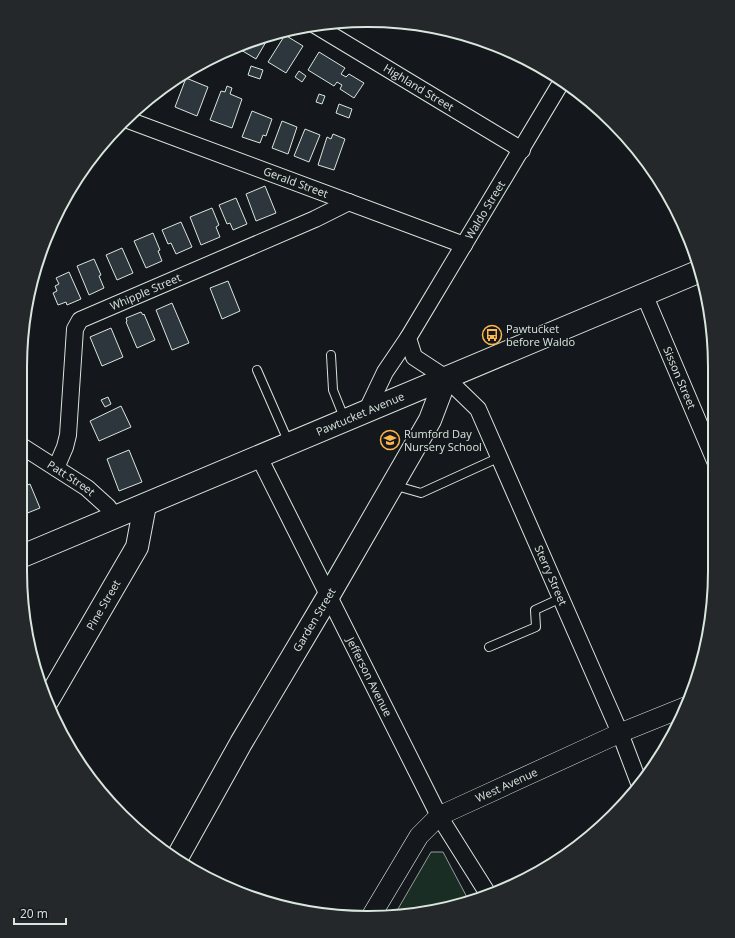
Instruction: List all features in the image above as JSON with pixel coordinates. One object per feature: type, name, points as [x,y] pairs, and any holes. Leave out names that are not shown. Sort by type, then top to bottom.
[{"type":"main road","name":"Pawtucket Avenue","points":[[27,554],[694,273]]},
{"type":"main road","name":"Garden Street","points":[[179,855],[241,743],[329,595],[430,420],[446,378]]},
{"type":"main road","name":"Pine Street","points":[[51,695],[137,547],[145,505]]},
{"type":"street","name":"Highland Street","points":[[323,30],[522,150]]},
{"type":"street","name":"Waldo Street","points":[[366,412],[385,372],[408,338],[559,86]]},
{"type":"street","name":"Gerald Street","points":[[132,122],[256,166],[464,245]]},
{"type":"street","name":"Whipple Street","points":[[56,468],[65,447],[68,435],[75,329],[80,320],[315,219],[349,202]]},
{"type":"street","name":"Sisson Street","points":[[644,294],[708,445]]},
{"type":"street","points":[[408,338],[414,357],[446,378]]},
{"type":"street","name":"Sterry Street","points":[[446,378],[478,409],[620,733],[638,778]]},
{"type":"street","name":"Patt Street","points":[[27,449],[88,488],[108,506],[115,517]]},
{"type":"street","name":"Jefferson Avenue","points":[[259,457],[439,816],[485,890]]},
{"type":"street","name":"West Avenue","points":[[374,911],[419,836],[439,816],[620,733],[678,710]]},
{"type":"lane","points":[[331,355],[333,390],[345,420]]},
{"type":"lane","points":[[257,370],[290,444]]},
{"type":"lane","points":[[392,485],[421,493],[500,458]]},
{"type":"lane","points":[[489,647],[536,627],[535,610],[561,598]]},
{"type":"green space","points":[[431,852],[443,852],[466,896],[434,904],[398,909]]},
{"type":"building","points":[[288,37],[303,46],[286,73],[268,62],[283,38]]},
{"type":"building","points":[[265,43],[256,59],[243,51]]},
{"type":"building","points":[[319,52],[345,68],[341,74],[346,77],[349,74],[364,83],[354,98],[340,89],[342,85],[337,82],[334,86],[308,70]]},
{"type":"building","points":[[251,66],[263,70],[260,79],[248,75]]},
{"type":"building","points":[[299,71],[306,76],[302,82],[295,77]]},
{"type":"building","points":[[187,79],[208,87],[197,116],[175,107],[185,80]]},
{"type":"building","points":[[227,86],[232,88],[230,94],[242,99],[232,128],[210,120],[221,91],[225,92]]},
{"type":"building","points":[[319,94],[325,96],[322,104],[316,102]]},
{"type":"building","points":[[339,104],[352,109],[349,118],[336,113]]},
{"type":"building","points":[[252,111],[272,119],[266,136],[263,135],[260,143],[242,137]]},
{"type":"building","points":[[282,121],[297,127],[288,154],[272,148]]},
{"type":"building","points":[[305,129],[320,135],[309,162],[294,156]]},
{"type":"building","points":[[333,134],[345,139],[334,170],[318,165],[327,137],[331,139]]},
{"type":"building","points":[[265,186],[276,213],[256,221],[246,194]]},
{"type":"building","points":[[236,198],[247,224],[233,230],[230,223],[227,224],[219,205]]},
{"type":"building","points":[[212,208],[219,225],[216,227],[220,237],[201,245],[190,217]]},
{"type":"building","points":[[181,222],[192,247],[176,254],[171,243],[168,244],[162,230]]},
{"type":"building","points":[[153,233],[160,250],[158,251],[162,261],[146,268],[134,241]]},
{"type":"building","points":[[122,248],[133,273],[117,280],[106,255]]},
{"type":"building","points":[[94,259],[101,275],[99,276],[104,288],[89,295],[77,266]]},
{"type":"building","points":[[69,272],[81,299],[67,305],[66,302],[58,305],[53,293],[57,291],[55,286],[59,284],[56,278]]},
{"type":"building","points":[[228,281],[240,311],[222,319],[210,288]]},
{"type":"building","points":[[172,303],[189,343],[172,350],[156,310]]},
{"type":"building","points":[[141,312],[143,315],[144,314],[155,340],[137,348],[126,322],[126,318]]},
{"type":"building","points":[[111,328],[123,357],[102,366],[90,337]]},
{"type":"building","points":[[108,397],[111,404],[105,407],[101,400]]},
{"type":"building","points":[[121,406],[131,427],[99,441],[90,421]]},
{"type":"building","points":[[129,450],[142,482],[119,491],[107,459]]},
{"type":"building","points":[[30,484],[40,508],[27,513],[27,485]]},
{"type":"place","name":"Pawtucket before Waldo","points":[[492,335]]},
{"type":"place","name":"Rumford Day Nursery School","points":[[390,440]]}]
